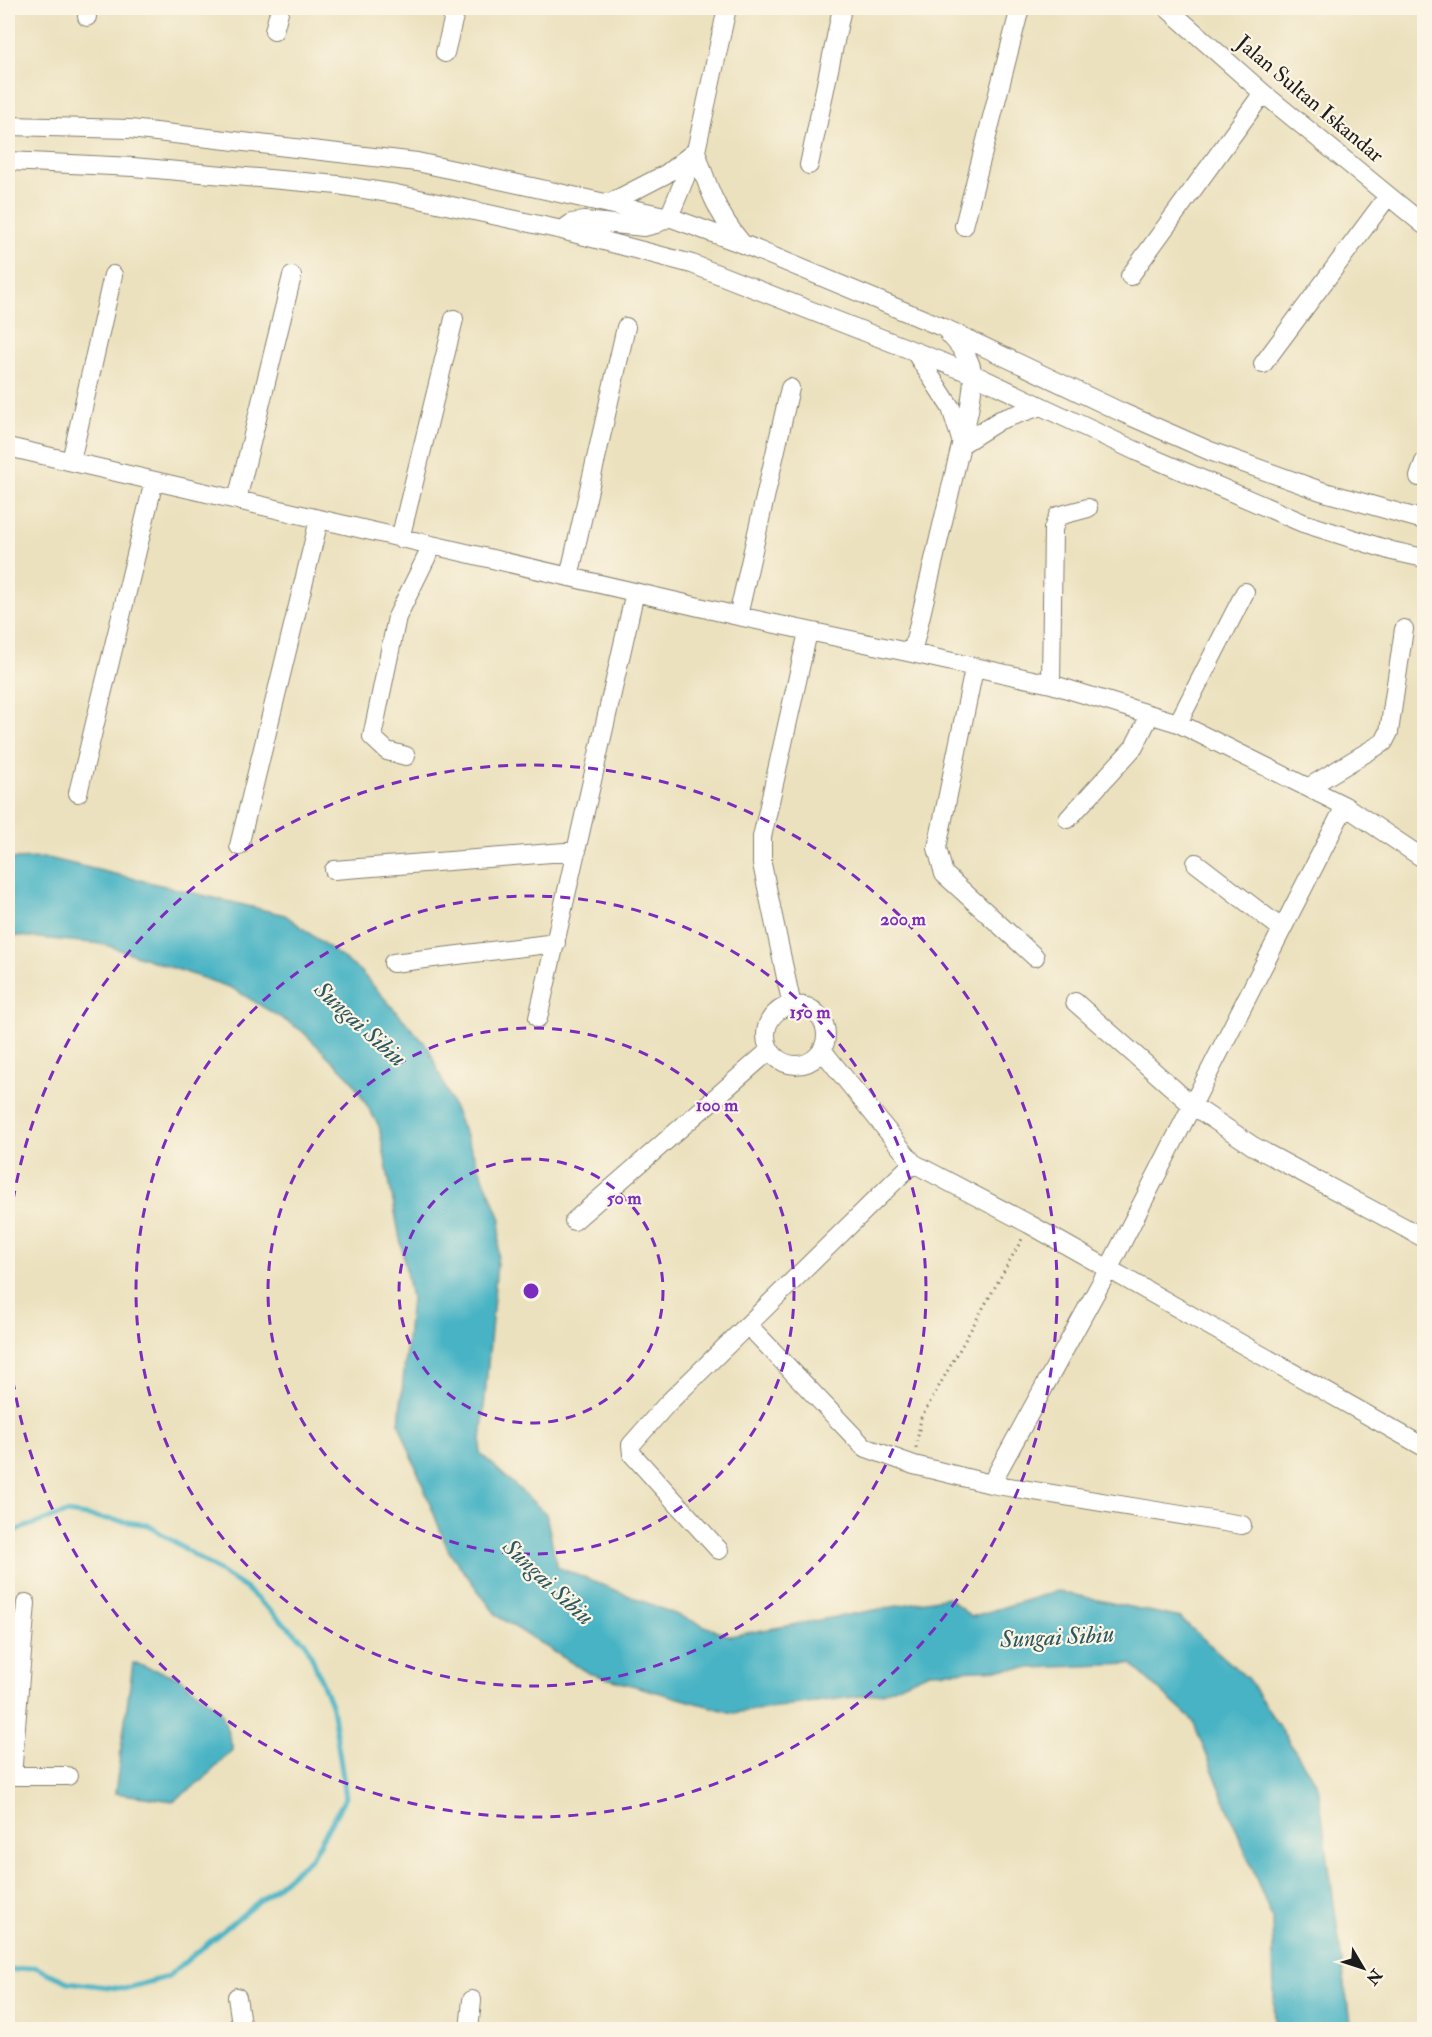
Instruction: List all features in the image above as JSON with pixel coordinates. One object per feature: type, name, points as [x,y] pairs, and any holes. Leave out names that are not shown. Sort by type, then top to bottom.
[{"type":"street","points":[[274,31],[280,8]]},
{"type":"street","points":[[445,53],[456,8]]},
{"type":"street","points":[[562,230],[572,223],[584,220],[644,227],[657,224],[669,217],[696,151],[727,8]]},
{"type":"street","points":[[808,165],[842,8]]},
{"type":"street","points":[[964,226],[1020,8]]},
{"type":"street","name":"Jalan Sultan Iskandar","points":[[1167,8],[1263,93],[1425,225]]},
{"type":"street","points":[[1130,276],[1263,93]]},
{"type":"street","points":[[8,126],[130,129],[406,161],[669,217],[743,244],[942,327],[1210,451],[1321,491],[1425,520]]},
{"type":"street","points":[[608,204],[666,174],[696,151]]},
{"type":"street","points":[[696,151],[709,194],[725,223],[743,244]]},
{"type":"street","points":[[8,161],[133,167],[338,185],[396,194],[562,230],[692,264],[975,375],[1303,523],[1392,551],[1425,558]]},
{"type":"street","points":[[1263,364],[1388,196]]},
{"type":"street","points":[[71,461],[113,275]]},
{"type":"street","points":[[237,500],[292,276]]},
{"type":"street","points":[[400,539],[454,319]]},
{"type":"street","points":[[569,577],[626,327]]},
{"type":"street","points":[[912,653],[962,444],[975,375],[964,350],[942,327]]},
{"type":"street","points":[[915,352],[951,408],[962,444]]},
{"type":"street","points":[[738,616],[790,388]]},
{"type":"street","points":[[962,444],[1000,420],[1041,406]]},
{"type":"street","points":[[8,447],[808,632],[1051,684],[1178,723],[1345,806],[1425,859]]},
{"type":"street","points":[[78,794],[154,481]]},
{"type":"street","points":[[1051,684],[1053,529],[1058,516],[1068,511],[1088,508]]},
{"type":"street","points":[[239,846],[319,520]]},
{"type":"street","points":[[406,756],[387,751],[372,736],[397,617],[432,546]]},
{"type":"street","points":[[538,1018],[635,592]]},
{"type":"street","points":[[1178,723],[1245,592]]},
{"type":"street","points":[[1309,787],[1384,742],[1389,732],[1404,628]]},
{"type":"street","points":[[792,1006],[762,864],[762,837],[808,632]]},
{"type":"street","points":[[974,669],[937,848],[939,860],[944,874],[1035,957]]},
{"type":"street","points":[[1068,819],[1134,747],[1150,715]]},
{"type":"street","points":[[992,1484],[1108,1269],[1345,806]]},
{"type":"street","points":[[334,870],[577,851]]},
{"type":"street","points":[[1196,863],[1282,929]]},
{"type":"street","points":[[393,963],[556,943]]},
{"type":"street","points":[[1076,1002],[1192,1105],[1253,1146],[1422,1232]]},
{"type":"street","points":[[792,1006],[805,1007],[821,1019],[826,1037],[822,1050],[811,1061],[796,1065],[781,1061],[770,1050],[767,1033],[770,1022],[781,1010],[792,1006]]},
{"type":"street","points":[[574,1221],[770,1050]]},
{"type":"street","points":[[822,1050],[913,1163],[1029,1224],[1425,1447]]},
{"type":"street","points":[[719,1550],[632,1454],[631,1444],[645,1426],[913,1163]]},
{"type":"street","points":[[748,1324],[864,1447],[914,1465],[992,1484],[1242,1525]]},
{"type":"street","points":[[26,1604],[10,1776],[68,1776]]},
{"type":"street","points":[[237,1997],[242,2030]]},
{"type":"street","points":[[470,2030],[472,2000]]},
{"type":"path","points":[[914,1465],[921,1418],[1029,1224]]},
{"type":"water","name":"Sungai Sibiu","points":[[48,858],[285,915],[360,971],[428,1047],[501,1219],[480,1453],[546,1514],[557,1567],[730,1636],[948,1597],[971,1617],[1057,1591],[1180,1618],[1248,1679],[1318,1786],[1351,2029],[1275,2029],[1272,1918],[1193,1721],[1131,1664],[929,1672],[882,1693],[733,1713],[588,1673],[497,1616],[448,1550],[399,1424],[411,1298],[379,1126],[352,1080],[301,1030],[232,988],[103,944],[8,935],[8,859]]},
{"type":"water","points":[[133,1663],[178,1677],[221,1711],[233,1749],[202,1781],[173,1801],[115,1793]]},
{"type":"waterway","points":[[8,1533],[66,1513],[148,1525],[245,1588],[306,1643],[332,1707],[346,1797],[311,1858],[167,1977],[124,1989],[68,1982],[35,1967],[8,1971]]}]
